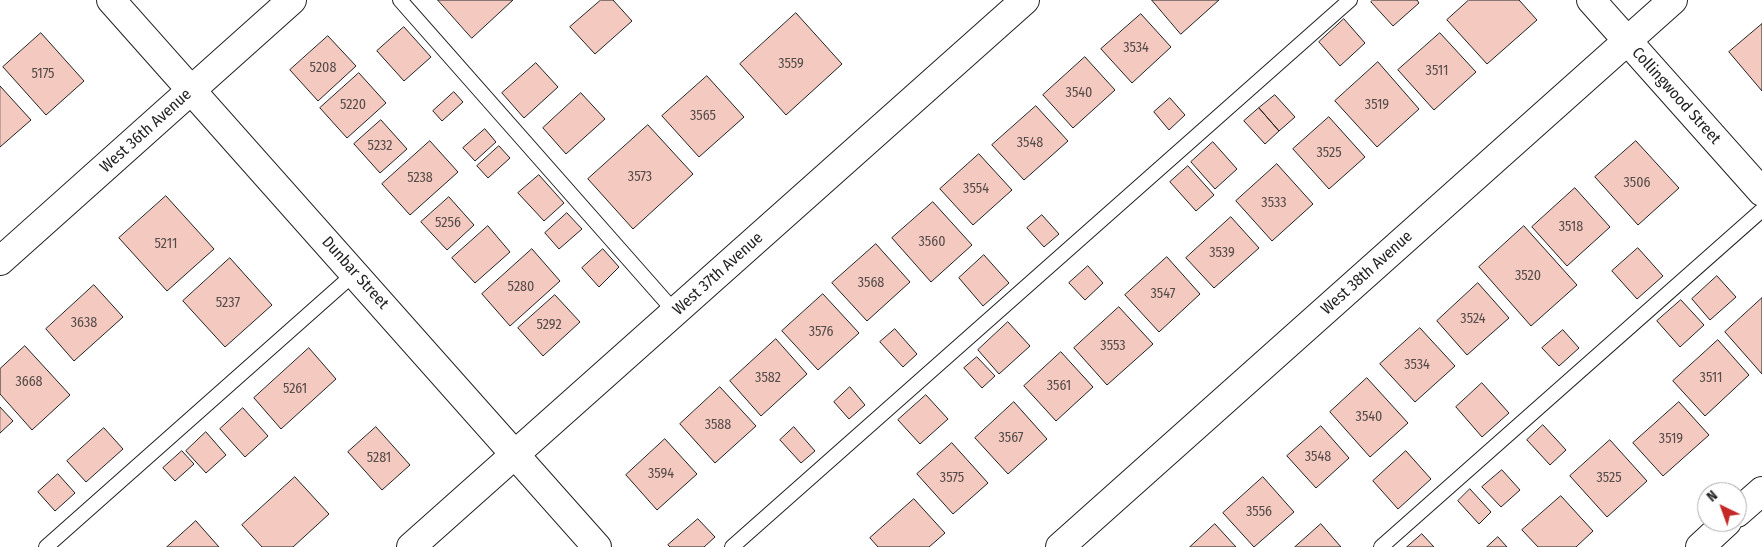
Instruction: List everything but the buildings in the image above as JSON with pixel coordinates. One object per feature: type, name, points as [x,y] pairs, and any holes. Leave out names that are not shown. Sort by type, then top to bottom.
[{"type":"street","name":"Dunbar Street","points":[[111,0],[598,547]]},
{"type":"street","name":"West 36th Avenue","points":[[0,261],[292,0]]},
{"type":"street","name":"West 37th Avenue","points":[[411,547],[1025,0]]},
{"type":"street","name":"Collingwood Street","points":[[1591,0],[1762,192]]},
{"type":"street","name":"West 38th Avenue","points":[[1060,547],[1673,0]]},
{"type":"street","points":[[1747,505],[1762,491]]},
{"type":"street","points":[[1700,547],[1717,532]]},
{"type":"lane","points":[[400,0],[675,312]]},
{"type":"lane","points":[[732,547],[1350,0]]},
{"type":"lane","points":[[1381,547],[1762,210]]},
{"type":"lane","points":[[46,547],[354,273]]}]
